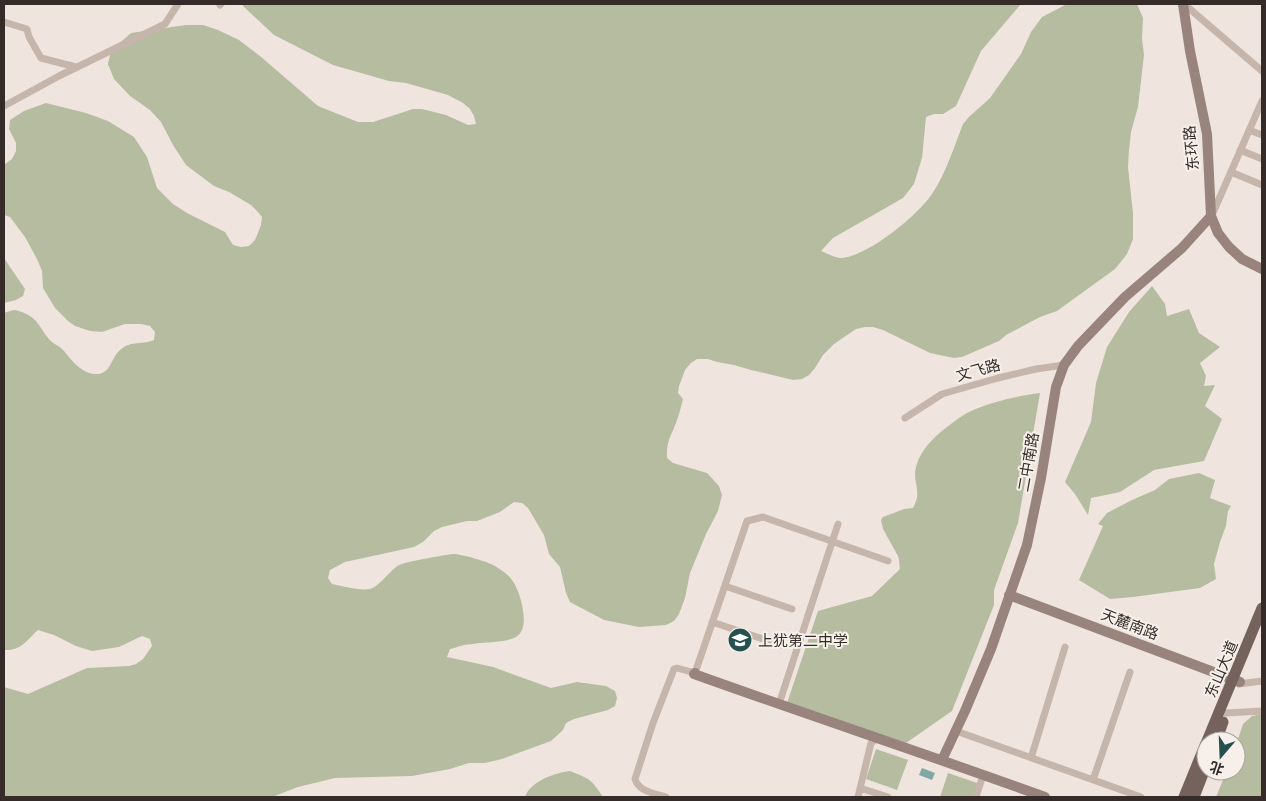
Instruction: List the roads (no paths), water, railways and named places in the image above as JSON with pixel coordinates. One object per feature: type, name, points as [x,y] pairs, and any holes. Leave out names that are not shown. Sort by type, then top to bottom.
[{"type":"main road","name":"东山大道","points":[[1220,731],[1262,608]]},
{"type":"main road","name":"东山大道","points":[[1212,731],[1262,628]]},
{"type":"main road","name":"东山大道","points":[[1184,797],[1196,767]]},
{"type":"main road","points":[[1194,797],[1200,781]]},
{"type":"street","points":[[4,106],[76,67],[165,24],[178,4]]},
{"type":"street","points":[[1184,4],[1262,70]]},
{"type":"street","name":"东环路","points":[[1184,4],[1190,51],[1207,134],[1211,216],[1218,233],[1229,247],[1242,259],[1262,269]]},
{"type":"street","points":[[4,22],[27,29],[29,37],[41,58],[76,67]]},
{"type":"street","points":[[1211,216],[1261,105]]},
{"type":"street","points":[[1249,130],[1262,135]]},
{"type":"street","points":[[1240,150],[1262,159]]},
{"type":"street","points":[[1231,172],[1262,185]]},
{"type":"street","name":"二中南路","points":[[942,760],[991,649],[1027,545],[1041,478],[1056,386],[1064,365],[1100,322],[1125,297],[1182,248],[1211,216]]},
{"type":"street","name":"文飞路","points":[[905,418],[942,394],[998,378],[1064,365]]},
{"type":"street","points":[[695,673],[747,521],[763,517],[888,561]]},
{"type":"street","points":[[779,704],[838,524]]},
{"type":"street","points":[[725,586],[792,609]]},
{"type":"street","name":"天麓南路","points":[[1009,595],[1237,681]]},
{"type":"street","points":[[712,622],[782,645]]},
{"type":"street","points":[[1031,758],[1065,648]]},
{"type":"street","points":[[666,797],[643,790],[637,785],[635,779],[653,723],[674,669],[677,668],[1045,797]]},
{"type":"street","points":[[1093,780],[1130,672]]},
{"type":"street","points":[[1237,681],[1262,681]]},
{"type":"street","points":[[1226,713],[1262,711]]},
{"type":"street","points":[[956,731],[1141,797]]},
{"type":"street","points":[[858,797],[871,742],[878,738]]},
{"type":"street","points":[[976,797],[983,775]]},
{"type":"street","points":[[860,788],[888,797]]},
{"type":"water","points":[[922,768],[935,773],[932,780],[919,775]]},
{"type":"place","name":"上犹第二中学","points":[[740,640]]}]
